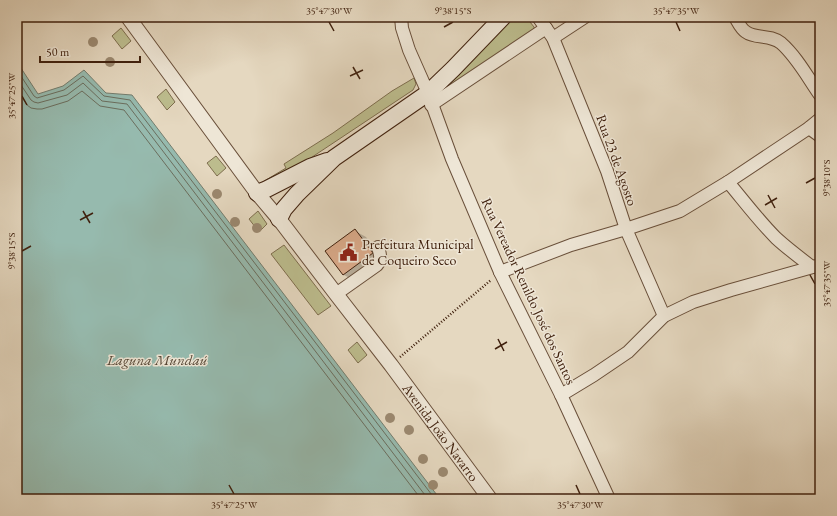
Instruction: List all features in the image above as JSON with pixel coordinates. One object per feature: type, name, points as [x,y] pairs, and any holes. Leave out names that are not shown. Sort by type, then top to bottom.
[{"type":"main road","points":[[257,193],[310,167],[334,158],[430,99],[453,69],[503,17]]},
{"type":"main road","points":[[279,219],[284,209],[297,194],[334,158]]},
{"type":"street","name":"Avenida João Navarro","points":[[128,17],[257,193],[279,219],[391,365],[490,499]]},
{"type":"street","name":"Rua Vereador Renildo José dos Santos","points":[[401,17],[402,28],[409,50],[430,99],[455,166],[500,272],[561,395],[609,499]]},
{"type":"street","name":"Rua 23 de Agosto","points":[[538,17],[550,33],[607,171],[626,229],[664,316]]},
{"type":"street","points":[[430,99],[550,33],[585,17]]},
{"type":"street","points":[[735,17],[744,31],[748,34],[774,39],[781,43],[794,58],[820,95]]},
{"type":"street","points":[[500,272],[571,245],[680,211],[728,182],[809,128],[820,119]]},
{"type":"street","points":[[809,128],[820,136]]},
{"type":"street","points":[[728,182],[776,238],[793,253],[816,266]]},
{"type":"street","points":[[336,294],[380,262],[381,257],[378,247]]},
{"type":"street","points":[[561,395],[628,352],[664,316],[693,302],[816,266]]},
{"type":"path","points":[[391,365],[500,272]]},
{"type":"green space","points":[[509,17],[526,17],[534,27],[535,31],[444,91],[443,87]]},
{"type":"green space","points":[[121,28],[131,41],[122,49],[112,36]]},
{"type":"green space","points":[[414,78],[416,84],[413,90],[270,185],[261,183],[286,168],[284,164],[333,133],[392,91]]},
{"type":"green space","points":[[166,89],[175,102],[167,110],[157,97]]},
{"type":"green space","points":[[216,156],[226,168],[217,176],[207,163]]},
{"type":"green space","points":[[258,211],[267,224],[259,232],[249,219]]},
{"type":"green space","points":[[284,245],[331,306],[318,315],[271,254]]},
{"type":"green space","points":[[357,342],[367,355],[358,363],[348,350]]},
{"type":"water","name":"Laguna Mundaú","points":[[17,62],[38,94],[63,86],[84,70],[106,93],[132,95],[440,499],[17,499]]},
{"type":"building","name":"Prefeitura Municipal de Coqueiro Seco","points":[[355,229],[373,253],[343,275],[325,251]]},
{"type":"place","name":"Prefeitura Municipal de Coqueiro Seco","points":[[349,252]]}]
